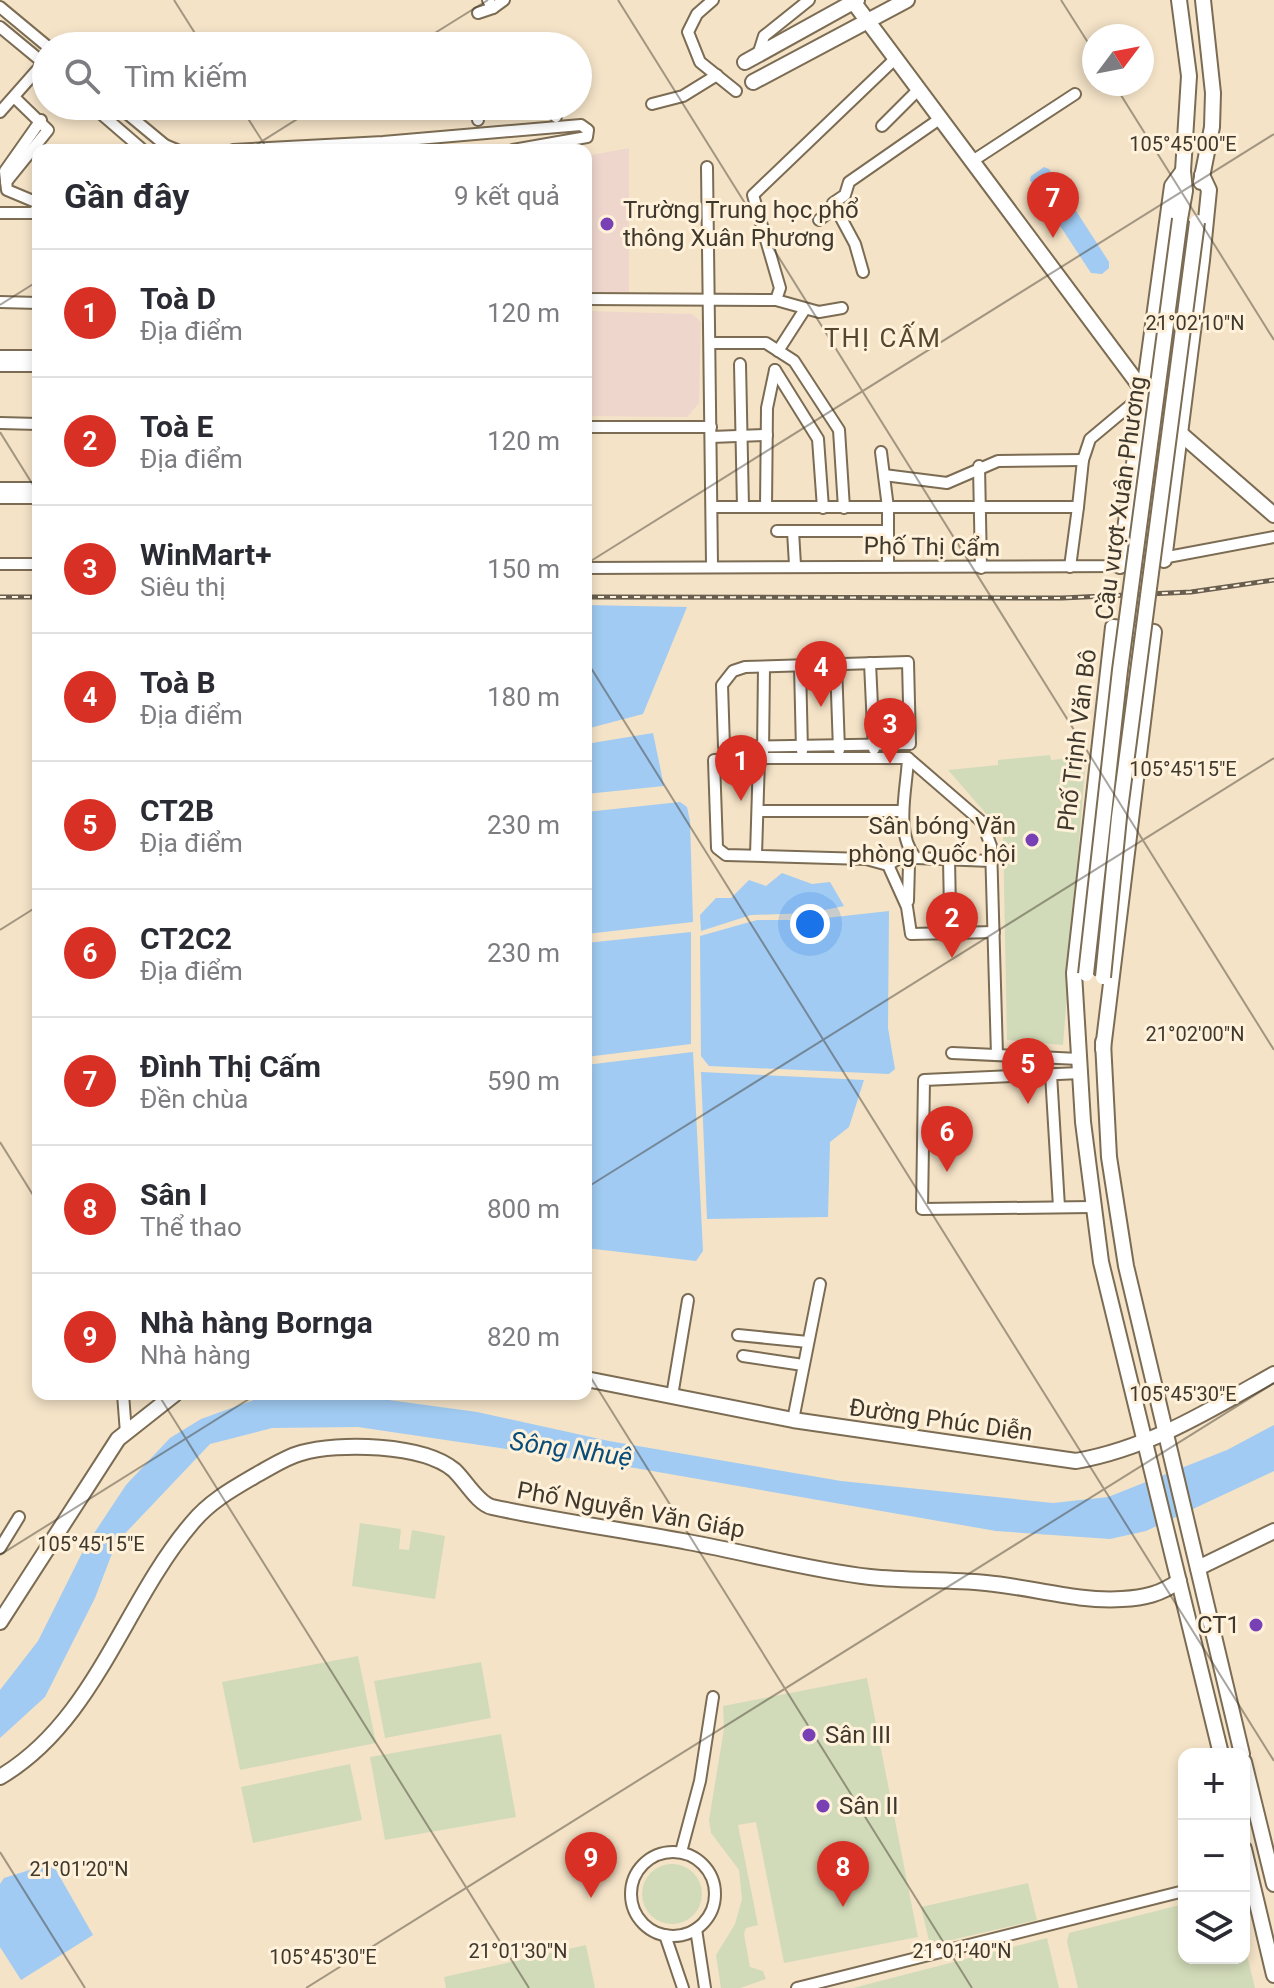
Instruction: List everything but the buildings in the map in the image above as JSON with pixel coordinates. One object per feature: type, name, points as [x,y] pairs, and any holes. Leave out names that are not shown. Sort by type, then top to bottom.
[{"type":"main road","points":[[753,82],[907,0]]},
{"type":"main road","name":"Cầu vượt Xuân Phương","points":[[1086,974],[1120,670],[1185,191],[1183,171],[1189,76],[1179,0]]},
{"type":"main road","points":[[1164,560],[1209,190],[1202,175],[1212,127],[1213,93],[1203,0]]},
{"type":"main road","points":[[751,58],[854,1],[1145,393]]},
{"type":"main road","points":[[1120,566],[1172,186],[1183,171]]},
{"type":"main road","name":"Cầu vượt Xuân Phương","points":[[1103,977],[1135,687],[1202,175]]},
{"type":"main road","points":[[1140,427],[1181,434],[1274,515]]},
{"type":"main road","name":"Phố Trịnh Văn Bô","points":[[1103,1049],[1154,632],[1113,627],[1074,973],[1092,1207],[1114,1320],[1220,1748]]},
{"type":"main road","name":"Phố Trịnh Văn Bô","points":[[1078,1030],[1086,974]]},
{"type":"main road","name":"Phố Trịnh Văn Bô","points":[[1103,977],[1103,1049],[1114,1200],[1140,1336],[1241,1748]]},
{"type":"main road","name":"Đường Phúc Diễn","points":[[592,1380],[793,1420],[1076,1461],[1147,1449],[1167,1440],[1274,1374]]},
{"type":"main road","points":[[0,1622],[118,1439],[167,1400]]},
{"type":"main road","name":"Phố Nguyễn Văn Giáp","points":[[0,1777],[25,1762],[72,1713],[151,1582],[192,1522],[229,1491],[269,1468],[297,1454],[326,1447],[402,1451],[428,1458],[451,1468],[488,1507],[572,1520],[824,1570],[873,1577],[1011,1585],[1102,1600],[1149,1597],[1179,1581]]},
{"type":"main road","points":[[1198,1568],[1274,1531]]},
{"type":"main road","points":[[1250,1787],[1272,1877],[1250,1875]]},
{"type":"main road","points":[[1250,1886],[1274,1975]]},
{"type":"street","points":[[478,13],[504,0]]},
{"type":"street","points":[[713,0],[697,14],[688,32],[700,62],[736,91]]},
{"type":"street","points":[[751,58],[764,36],[809,0]]},
{"type":"street","points":[[0,7],[32,34]]},
{"type":"street","points":[[0,27],[32,53]]},
{"type":"street","points":[[782,300],[753,195],[896,58]]},
{"type":"street","points":[[652,104],[683,96],[717,75]]},
{"type":"street","points":[[0,112],[32,77]]},
{"type":"street","points":[[882,126],[919,89]]},
{"type":"street","points":[[974,160],[1075,94]]},
{"type":"street","points":[[14,97],[32,112]]},
{"type":"street","points":[[863,272],[855,244],[833,203],[845,195],[849,182],[941,118]]},
{"type":"street","points":[[37,144],[48,130],[41,120]]},
{"type":"street","points":[[108,120],[136,144]]},
{"type":"street","points":[[132,120],[157,144]]},
{"type":"street","points":[[388,144],[581,125],[588,130],[587,137],[554,144]]},
{"type":"street","points":[[32,150],[6,182],[11,194],[32,203]]},
{"type":"street","points":[[707,167],[712,565]]},
{"type":"street","points":[[819,220],[836,207]]},
{"type":"street","points":[[0,213],[32,213]]},
{"type":"street","points":[[592,299],[782,300],[819,312],[842,308]]},
{"type":"street","points":[[0,302],[32,303]]},
{"type":"street","points":[[778,351],[805,309]]},
{"type":"street","points":[[710,343],[766,343],[794,361],[839,430],[844,508]]},
{"type":"street","points":[[0,356],[32,356]]},
{"type":"street","points":[[740,364],[743,507]]},
{"type":"street","points":[[0,366],[32,366]]},
{"type":"street","points":[[766,507],[767,408],[775,370],[818,439],[823,508]]},
{"type":"street","points":[[1070,567],[1083,460],[1090,439],[1145,393]]},
{"type":"street","points":[[0,423],[32,424]]},
{"type":"street","points":[[592,427],[767,435]]},
{"type":"street","points":[[881,452],[888,508],[888,566]]},
{"type":"street","points":[[884,475],[947,483],[979,466],[998,461],[1083,460]]},
{"type":"street","points":[[979,466],[981,568]]},
{"type":"street","points":[[0,488],[32,488]]},
{"type":"street","points":[[0,498],[32,498]]},
{"type":"street","points":[[712,507],[1078,507]]},
{"type":"street","points":[[777,531],[888,531]]},
{"type":"street","points":[[793,531],[795,565]]},
{"type":"street","name":"Phố Thị Cẩm","points":[[592,568],[712,565],[1120,566],[1274,537]]},
{"type":"street","points":[[0,564],[32,564]]},
{"type":"street","points":[[908,662],[910,744],[724,747],[722,685],[733,671],[870,663],[908,662]]},
{"type":"street","points":[[870,663],[873,758]]},
{"type":"street","points":[[836,664],[839,758]]},
{"type":"street","points":[[800,665],[802,758]]},
{"type":"street","points":[[756,855],[764,667]]},
{"type":"street","points":[[907,907],[912,858],[902,811],[908,758]]},
{"type":"street","points":[[991,861],[912,858],[888,865],[866,859],[726,855],[717,848],[714,760],[908,758],[982,822],[991,846],[997,1055]]},
{"type":"street","points":[[759,811],[902,811]]},
{"type":"street","points":[[897,878],[912,858]]},
{"type":"street","points":[[949,859],[950,911]]},
{"type":"street","points":[[888,865],[897,878],[907,907],[911,934],[994,932]]},
{"type":"street","points":[[952,1053],[997,1055],[1080,1066]]},
{"type":"street","points":[[1080,1066],[1051,1074],[924,1080],[922,1209],[1092,1207]]},
{"type":"street","points":[[1051,1074],[1059,1207]]},
{"type":"street","points":[[793,1420],[820,1284]]},
{"type":"street","points":[[672,1396],[688,1300]]},
{"type":"street","points":[[738,1335],[808,1342]]},
{"type":"street","points":[[743,1356],[803,1365]]},
{"type":"street","points":[[123,1400],[126,1433]]},
{"type":"street","points":[[0,1548],[19,1517]]},
{"type":"street","points":[[681,1852],[700,1781],[713,1697]]},
{"type":"street","points":[[681,1852],[705,1866],[715,1893],[707,1920],[696,1929],[681,1935],[665,1935],[638,1917],[633,1905],[633,1879],[649,1859],[659,1854],[681,1852]]},
{"type":"street","points":[[797,1988],[1180,1892]]},
{"type":"street","points":[[696,1929],[705,1988]]},
{"type":"street","points":[[665,1935],[683,1988]]},
{"type":"shaded area","name":"Trường Trung học phổ thông Xuân Phương","points":[[629,148],[629,292],[592,292],[592,155]]},
{"type":"shaded area","points":[[592,311],[692,314],[701,322],[699,403],[687,417],[592,416]]},
{"type":"green space","points":[[1050,755],[1051,760],[1086,756],[1063,1045],[1007,1040],[1003,833],[948,770],[998,765],[998,760]]},
{"type":"green space","points":[[360,1523],[401,1529],[399,1549],[409,1550],[412,1530],[445,1536],[435,1599],[352,1586]]},
{"type":"green space","points":[[358,1656],[376,1743],[240,1770],[222,1682]]},
{"type":"green space","points":[[481,1662],[491,1718],[385,1738],[374,1681]]},
{"type":"green space","points":[[867,1678],[918,1937],[784,1963],[756,1822],[738,1825],[758,1925],[746,1928],[744,1934],[750,1967],[763,1971],[766,1979],[740,1988],[721,1988],[716,1955],[735,1924],[742,1899],[739,1870],[711,1833],[709,1820],[724,1729],[723,1706]]},
{"type":"green space","points":[[501,1734],[516,1817],[385,1840],[370,1757]]},
{"type":"green space","points":[[350,1764],[362,1820],[253,1843],[241,1787]]},
{"type":"green space","points":[[672,1864],[683,1866],[693,1873],[700,1883],[700,1905],[693,1915],[683,1922],[672,1924],[661,1922],[651,1915],[644,1905],[642,1894],[644,1883],[651,1873],[661,1866]]},
{"type":"green space","points":[[1028,1883],[1037,1920],[930,1945],[921,1907]]},
{"type":"green space","points":[[1178,1906],[1178,1964],[1249,1964],[1255,1988],[1078,1988],[1067,1942],[1069,1933]]},
{"type":"green space","points":[[1047,1938],[1059,1988],[853,1988]]},
{"type":"green space","points":[[586,1945],[595,1988],[446,1988],[444,1977]]},
{"type":"water","points":[[1044,167],[1049,169],[1109,262],[1109,268],[1102,274],[1091,273],[1030,180]]},
{"type":"water","points":[[592,605],[687,607],[643,714],[592,727]]},
{"type":"water","points":[[653,733],[664,786],[592,793],[592,743]]},
{"type":"water","points":[[680,802],[687,807],[693,922],[592,933],[592,811]]},
{"type":"water","points":[[782,873],[812,884],[830,882],[844,906],[810,913],[751,915],[701,931],[700,915],[716,898],[731,898],[749,880],[766,886]]},
{"type":"water","points":[[889,911],[888,1028],[895,1069],[889,1074],[709,1066],[701,1056],[700,936],[757,920],[808,920]]},
{"type":"water","points":[[691,932],[691,1044],[592,1056],[592,942]]},
{"type":"water","points":[[693,1052],[703,1251],[696,1261],[592,1249],[592,1064]]},
{"type":"water","points":[[701,1072],[864,1080],[849,1127],[830,1142],[828,1217],[707,1219]]},
{"type":"water","name":"Sông Nhuệ","points":[[254,1400],[389,1400],[477,1412],[609,1441],[841,1481],[1053,1503],[1108,1497],[1227,1450],[1274,1425],[1274,1471],[1146,1531],[1110,1539],[996,1531],[635,1468],[358,1427],[272,1428],[210,1444],[116,1543],[95,1598],[45,1697],[0,1738],[0,1690],[38,1641],[85,1547],[126,1485],[170,1438],[201,1419]]},
{"type":"water","points":[[52,1863],[93,1935],[21,1980],[0,1947],[0,1884],[4,1878]]},
{"type":"railway","points":[[592,597],[1062,598],[1191,592],[1274,580]]},
{"type":"railway","points":[[0,597],[32,597]]},
{"type":"place","name":"Trường Trung học phổ thông Xuân Phương","points":[[607,224]]},
{"type":"place","name":"Đình Thị Cấm","points":[[1053,238]]},
{"type":"place","name":"Toà B","points":[[821,707]]},
{"type":"place","name":"WinMart+","points":[[890,764]]},
{"type":"place","name":"Toà D","points":[[741,801]]},
{"type":"place","name":"Sân bóng Văn phòng Quốc hội","points":[[1032,840]]},
{"type":"place","name":"Toà E","points":[[952,958]]},
{"type":"place","name":"CT2B","points":[[1028,1104]]},
{"type":"place","name":"CT2C2","points":[[947,1172]]},
{"type":"place","name":"CT1","points":[[1256,1625]]},
{"type":"place","name":"Sân III","points":[[809,1735]]},
{"type":"place","name":"Sân II","points":[[823,1806]]},
{"type":"place","name":"Nhà hàng Bornga","points":[[591,1898]]},
{"type":"place","name":"Sân I","points":[[843,1907]]},
{"type":"district","name":"THỊ CẤM","points":[[883,338]]}]
